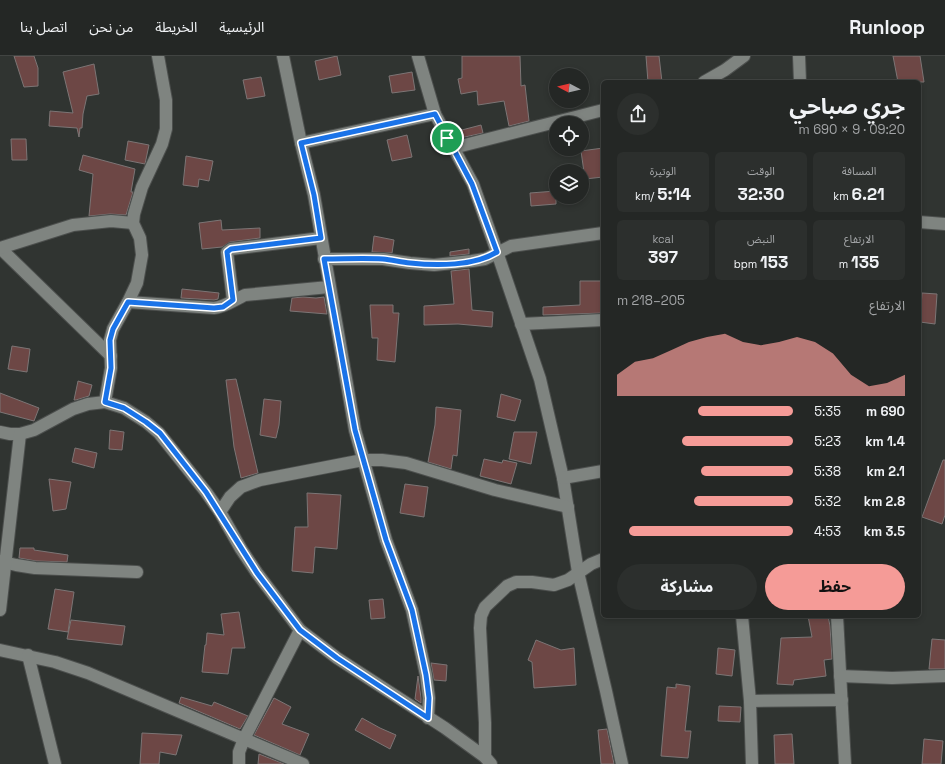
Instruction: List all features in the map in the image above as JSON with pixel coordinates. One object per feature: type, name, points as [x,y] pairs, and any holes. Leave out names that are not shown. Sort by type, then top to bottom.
[{"type":"street","points":[[105,402],[111,368],[110,340],[113,329],[137,283],[142,255],[140,238],[133,222],[138,198],[162,144],[166,129],[166,100],[158,56]]},
{"type":"street","points":[[283,56],[301,143],[314,195],[355,430],[386,540],[412,610],[426,675],[429,698],[428,718]]},
{"type":"street","points":[[418,56],[435,114],[472,184],[497,252],[540,379],[563,478],[578,572],[622,764]]},
{"type":"street","points":[[708,80],[725,70],[744,56]]},
{"type":"street","points":[[798,56],[800,80]]},
{"type":"street","points":[[453,148],[601,111]]},
{"type":"street","points":[[301,143],[435,114]]},
{"type":"street","points":[[111,356],[0,248],[73,225],[111,221],[133,222]]},
{"type":"street","points":[[921,222],[945,224]]},
{"type":"street","points":[[324,259],[383,259],[434,265],[478,260],[511,246],[601,233]]},
{"type":"street","points":[[233,300],[227,252],[231,249],[321,238]]},
{"type":"street","points":[[128,302],[214,308],[223,307],[233,300],[245,295],[329,287]]},
{"type":"street","points":[[521,324],[601,320]]},
{"type":"street","points":[[0,432],[20,434],[34,430],[73,408],[105,402],[124,408],[146,422],[160,433],[206,492],[220,512],[253,567],[300,630],[337,658],[428,718],[488,760]]},
{"type":"street","points":[[0,610],[2,562],[20,434]]},
{"type":"street","points":[[220,512],[230,497],[241,487],[260,480],[364,460],[382,460],[406,463],[495,490],[568,507]]},
{"type":"street","points":[[563,478],[601,471]]},
{"type":"street","points":[[488,760],[480,628],[481,616],[485,607],[507,586],[516,582],[532,582],[554,585],[568,580],[578,572],[601,560]]},
{"type":"street","points":[[2,562],[35,568],[137,572]]},
{"type":"street","points":[[742,618],[750,701],[752,764]]},
{"type":"street","points":[[837,618],[845,764]]},
{"type":"street","points":[[239,764],[239,752],[244,739],[300,630]]},
{"type":"street","points":[[0,650],[55,662],[88,673],[303,764]]},
{"type":"street","points":[[28,655],[55,764]]},
{"type":"street","points":[[840,676],[892,678],[945,676]]},
{"type":"street","points":[[750,701],[842,700]]},
{"type":"building","points":[[14,56],[34,56],[38,68],[38,86],[24,87]]},
{"type":"building","points":[[337,56],[341,75],[319,80],[315,61]]},
{"type":"building","points":[[462,56],[520,56],[521,86],[525,85],[529,121],[509,126],[504,101],[478,105],[477,91],[461,94],[458,79],[462,78]]},
{"type":"building","points":[[646,56],[659,56],[662,80],[648,80]]},
{"type":"building","points":[[893,56],[920,56],[924,82],[921,82],[921,80],[898,80]]},
{"type":"building","points":[[94,64],[99,94],[87,96],[82,128],[80,128],[79,137],[77,128],[49,126],[50,111],[73,113],[63,72]]},
{"type":"building","points":[[412,72],[415,90],[392,93],[389,76]]},
{"type":"building","points":[[261,77],[265,96],[247,99],[243,80]]},
{"type":"building","points":[[481,125],[483,133],[460,138],[458,131]]},
{"type":"building","points":[[407,135],[412,157],[392,161],[387,140]]},
{"type":"building","points":[[11,139],[26,139],[27,160],[12,160]]},
{"type":"building","points":[[128,141],[149,145],[145,164],[125,160]]},
{"type":"building","points":[[601,148],[601,177],[589,179],[589,164],[583,164],[582,156],[589,156],[589,150]]},
{"type":"building","points":[[83,155],[135,169],[131,192],[133,192],[126,215],[110,214],[89,216],[93,174],[79,170]]},
{"type":"building","points":[[186,156],[213,161],[209,181],[199,179],[198,187],[183,185]]},
{"type":"building","points":[[549,192],[549,204],[556,204],[531,206],[530,193]]},
{"type":"building","points":[[221,220],[222,230],[260,228],[260,238],[230,242],[222,247],[202,249],[199,223]]},
{"type":"building","points":[[374,236],[394,240],[392,253],[372,252]]},
{"type":"building","points":[[469,249],[469,254],[450,256],[450,252]]},
{"type":"building","points":[[469,269],[472,310],[493,312],[492,327],[458,324],[424,325],[424,306],[454,304],[451,271]]},
{"type":"building","points":[[580,281],[601,281],[601,313],[543,315],[543,307],[580,305]]},
{"type":"building","points":[[182,289],[219,293],[218,299],[181,298]]},
{"type":"building","points":[[922,293],[937,294],[935,324],[921,322]]},
{"type":"building","points":[[324,297],[327,314],[290,311],[292,298]]},
{"type":"building","points":[[370,305],[393,305],[393,313],[399,313],[395,362],[377,360],[378,338],[372,338]]},
{"type":"building","points":[[12,346],[30,349],[27,372],[8,369]]},
{"type":"building","points":[[236,379],[258,473],[241,478],[234,447],[226,380]]},
{"type":"building","points":[[78,381],[92,385],[89,396],[74,400]]},
{"type":"building","points":[[0,393],[39,408],[34,421],[0,412]]},
{"type":"building","points":[[501,394],[521,400],[515,421],[497,417]]},
{"type":"building","points":[[264,399],[281,401],[279,425],[276,438],[260,435]]},
{"type":"building","points":[[436,407],[461,410],[457,456],[453,455],[451,469],[428,462],[435,425]]},
{"type":"building","points":[[110,430],[124,432],[122,450],[109,449]]},
{"type":"building","points":[[514,432],[537,432],[531,464],[509,459]]},
{"type":"building","points":[[75,448],[97,453],[94,468],[72,462]]},
{"type":"building","points":[[484,459],[502,463],[503,460],[517,463],[511,484],[480,476]]},
{"type":"building","points":[[943,460],[945,460],[945,515],[942,524],[922,517]]},
{"type":"building","points":[[49,479],[71,482],[66,509],[53,511]]},
{"type":"building","points":[[405,484],[428,487],[424,517],[400,513]]},
{"type":"building","points":[[307,493],[341,495],[337,549],[315,547],[313,573],[292,571],[295,527],[308,527]]},
{"type":"building","points":[[20,548],[34,548],[34,550],[68,555],[67,562],[36,561],[19,558]]},
{"type":"building","points":[[55,589],[74,592],[68,632],[48,629]]},
{"type":"building","points":[[383,599],[385,618],[371,619],[369,600]]},
{"type":"building","points":[[239,612],[245,648],[232,648],[228,674],[202,672],[207,633],[224,635],[221,614]]},
{"type":"building","points":[[808,618],[828,618],[832,659],[824,660],[826,676],[794,680],[793,685],[777,684],[781,638],[812,637]]},
{"type":"building","points":[[71,620],[125,626],[122,645],[67,639]]},
{"type":"building","points":[[932,639],[945,640],[945,669],[929,669]]},
{"type":"building","points":[[536,640],[561,650],[574,648],[576,685],[534,688],[532,662],[528,660]]},
{"type":"building","points":[[718,648],[735,650],[732,676],[716,674]]},
{"type":"building","points":[[431,663],[447,665],[446,681],[434,680]]},
{"type":"building","points":[[418,676],[421,698],[421,703],[415,699]]},
{"type":"building","points":[[676,684],[690,686],[685,731],[691,731],[688,758],[661,756],[667,687],[676,688]]},
{"type":"building","points":[[181,697],[212,706],[214,702],[248,716],[240,729],[179,703]]},
{"type":"building","points":[[274,698],[291,707],[282,724],[309,734],[300,755],[254,735]]},
{"type":"building","points":[[719,706],[741,707],[740,722],[718,721]]},
{"type":"building","points":[[362,718],[396,735],[390,749],[355,730]]},
{"type":"building","points":[[607,729],[614,764],[601,764],[598,730]]},
{"type":"building","points":[[142,733],[182,735],[176,755],[160,752],[159,764],[140,764]]},
{"type":"building","points":[[792,734],[794,764],[775,764],[774,735]]},
{"type":"building","points":[[924,739],[943,741],[941,764],[922,764]]},
{"type":"building","points":[[259,754],[284,764],[258,764]]},
{"type":"route","points":[[435,114],[447,138],[472,184],[497,252],[485,258],[472,261],[434,265],[383,259],[324,259],[355,430],[386,540],[401,576],[412,610],[426,675],[429,698],[428,718],[337,658],[300,630],[257,573],[206,492],[160,433],[124,408],[105,402],[111,368],[110,340],[113,329],[128,302],[214,308],[223,307],[233,300],[226,258],[227,252],[231,249],[321,238],[314,195],[301,143],[435,114]]}]
